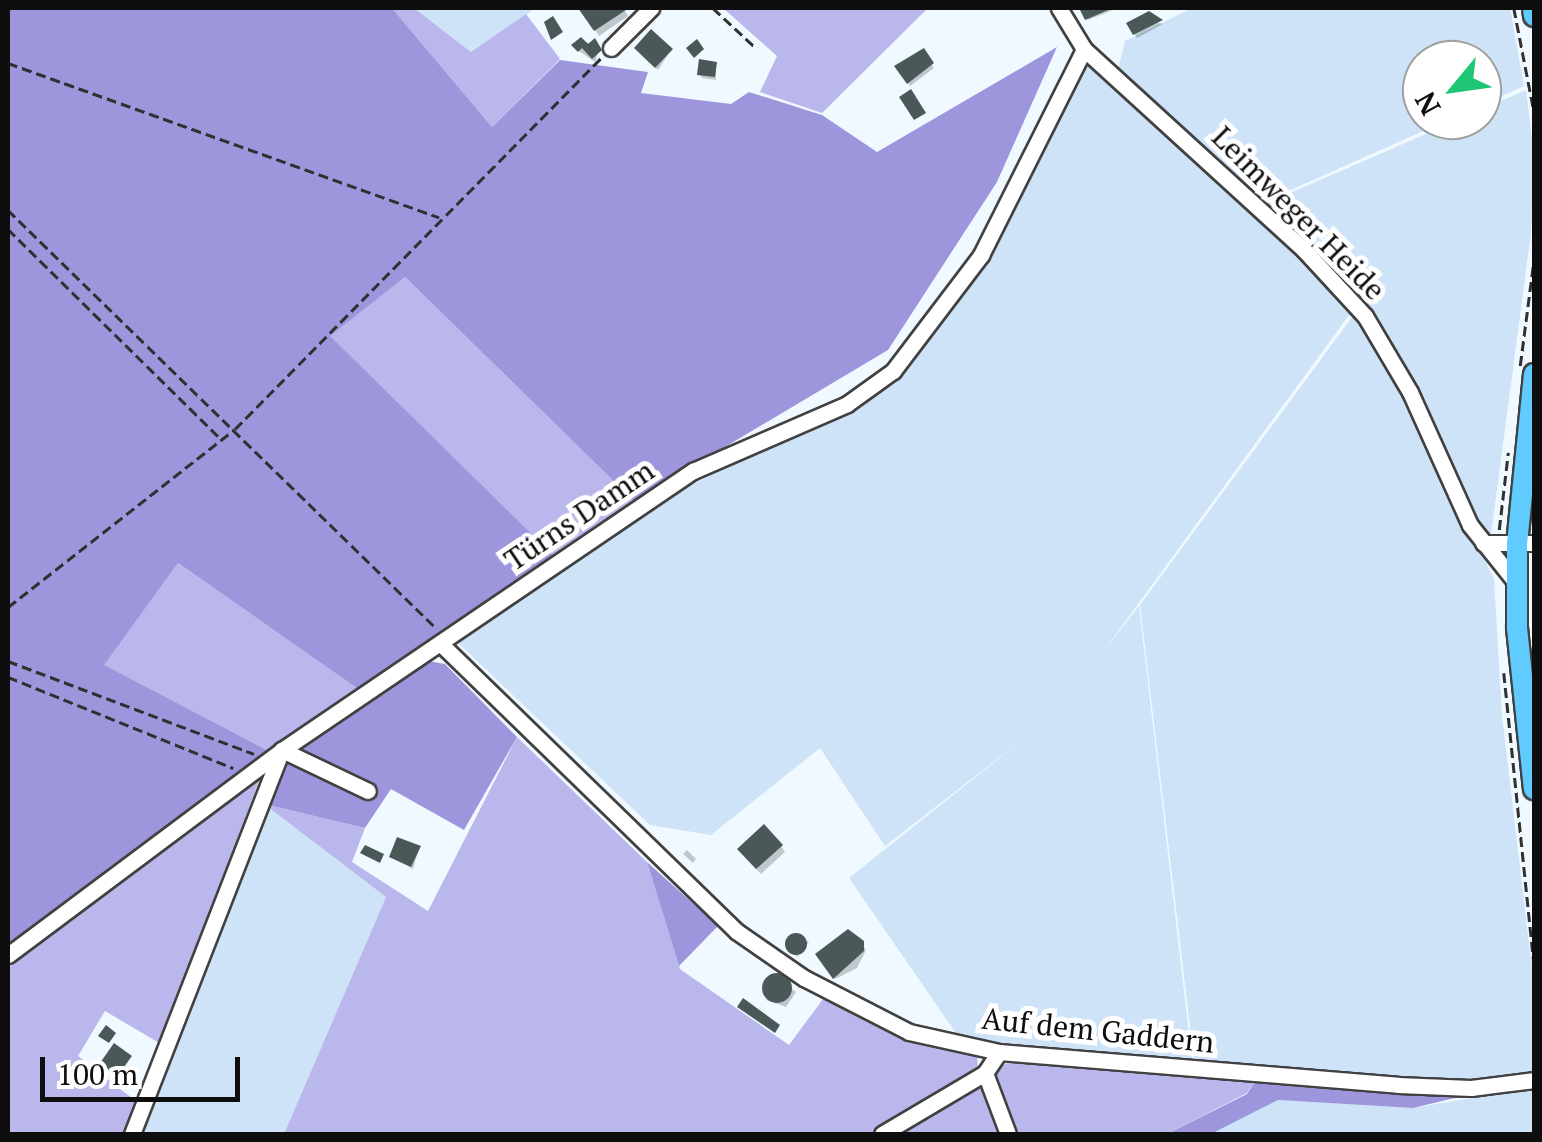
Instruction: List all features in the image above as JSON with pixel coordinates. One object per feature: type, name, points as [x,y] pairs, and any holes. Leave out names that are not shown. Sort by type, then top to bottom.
[{"type":"main road","points":[[1533,8],[1534,16]]},
{"type":"main road","points":[[1534,374],[1526,543],[1517,584],[1534,789]]},
{"type":"street","points":[[610,48],[650,8]]},
{"type":"street","name":"Leimweger Heide","points":[[1059,8],[1084,49],[1291,238],[1365,316],[1389,351],[1483,543],[1517,584]]},
{"type":"street","name":"Türns Damm","points":[[8,955],[276,755],[693,471],[848,404],[893,371],[982,254],[1084,49]]},
{"type":"street","points":[[1483,543],[1526,543]]},
{"type":"street","name":"Auf dem Gaddern","points":[[444,641],[736,932],[804,978],[909,1032],[1000,1052],[1416,1086],[1471,1088],[1534,1080]]},
{"type":"street","points":[[132,1134],[276,755],[368,791]]},
{"type":"street","points":[[882,1134],[985,1073],[1000,1052]]},
{"type":"street","points":[[985,1073],[1008,1134]]},
{"type":"path","points":[[712,8],[756,48]]},
{"type":"path","points":[[1514,8],[1534,95],[1534,111]]},
{"type":"path","points":[[8,606],[235,429],[610,48]]},
{"type":"path","points":[[8,63],[440,218]]},
{"type":"path","points":[[8,210],[235,429],[444,641]]},
{"type":"path","points":[[8,229],[221,439]]},
{"type":"path","points":[[8,660],[276,755]]},
{"type":"path","points":[[8,677],[250,774]]},
{"type":"shaded area","points":[[8,8],[392,8],[492,127],[560,60],[648,72],[641,93],[731,104],[749,92],[822,115],[877,152],[1057,47],[997,182],[888,350],[634,501],[405,277],[330,336],[553,555],[358,689],[178,563],[104,665],[271,752],[8,948]]},
{"type":"shaded area","points":[[392,8],[414,8],[471,52],[526,14],[560,59],[492,127]]},
{"type":"shaded area","points":[[414,8],[536,8],[471,52]]},
{"type":"shaded area","points":[[723,8],[928,8],[822,113],[760,92],[777,56]]},
{"type":"shaded area","points":[[1192,8],[1510,8],[1524,86],[1502,96],[1502,40],[1402,40],[1403,140],[1266,201],[1118,70],[1125,41]]},
{"type":"shaded area","points":[[1093,61],[1297,251],[1352,311],[1103,652],[1139,606],[1192,1060],[960,1039],[849,878],[1026,737],[885,846],[820,748],[711,835],[650,825],[458,643],[655,503],[895,384],[989,255],[1082,65]]},
{"type":"shaded area","points":[[1526,90],[1534,155],[1531,233],[1491,535],[1478,526],[1397,353],[1355,294],[1267,203],[1412,140],[1502,140],[1502,100]]},
{"type":"shaded area","points":[[405,277],[634,501],[553,555],[329,336]]},
{"type":"shaded area","points":[[1355,313],[1379,345],[1494,579],[1502,715],[1534,986],[1534,1074],[1475,1081],[1395,1078],[1194,1060],[1140,605]]},
{"type":"shaded area","points":[[178,563],[358,689],[271,752],[103,665]]},
{"type":"shaded area","points":[[428,661],[445,664],[517,737],[464,830],[391,789],[365,828],[264,804],[282,760]]},
{"type":"shaded area","points":[[517,737],[647,862],[680,969],[789,1045],[826,995],[977,1053],[978,1071],[873,1134],[284,1134],[386,897],[264,804],[365,828],[352,862],[428,911]]},
{"type":"shaded area","points":[[262,773],[161,1044],[105,1011],[78,1056],[137,1102],[124,1134],[8,1134],[8,968]]},
{"type":"shaded area","points":[[264,804],[386,897],[284,1134],[139,1134]]},
{"type":"shaded area","points":[[647,862],[718,926],[679,966]]},
{"type":"shaded area","points":[[1017,1059],[1256,1080],[1247,1093],[1167,1134],[1016,1134],[992,1070]]},
{"type":"shaded area","points":[[1256,1080],[1463,1096],[1413,1108],[1278,1100],[1211,1134],[1167,1134],[1247,1094]]},
{"type":"shaded area","points":[[978,1082],[1002,1134],[893,1134]]},
{"type":"shaded area","points":[[1534,1087],[1534,1134],[1211,1134],[1278,1100],[1413,1108]]},
{"type":"building","points":[[578,8],[629,8],[594,31]]},
{"type":"building","points":[[1079,8],[1113,8],[1085,20]]},
{"type":"building","points":[[1149,11],[1163,20],[1133,35],[1126,23]]},
{"type":"building","points":[[553,16],[563,32],[551,40],[544,22]]},
{"type":"building","points":[[651,29],[673,49],[655,68],[634,48]]},
{"type":"building","points":[[581,37],[588,44],[595,38],[602,50],[592,59],[582,48],[578,52],[571,45]]},
{"type":"building","points":[[697,39],[704,49],[694,58],[686,48]]},
{"type":"building","points":[[924,48],[934,63],[907,84],[894,66]]},
{"type":"building","points":[[699,59],[717,62],[715,77],[697,75]]},
{"type":"building","points":[[911,89],[926,113],[914,120],[899,97]]},
{"type":"building","points":[[764,824],[783,845],[756,869],[737,849]]},
{"type":"building","points":[[397,837],[421,846],[411,867],[389,857]]},
{"type":"building","points":[[365,845],[384,854],[380,863],[360,853]]},
{"type":"building","points":[[848,929],[864,941],[864,951],[833,979],[815,954]]},
{"type":"building","points":[[796,933],[804,936],[804,952],[796,955],[788,952],[785,944],[788,936]]},
{"type":"building","points":[[777,973],[791,982],[792,988],[783,1002],[777,1003],[763,994],[762,988],[771,974]]},
{"type":"building","points":[[743,998],[780,1025],[775,1033],[737,1007]]},
{"type":"building","points":[[106,1025],[116,1033],[109,1043],[98,1036]]},
{"type":"building","points":[[114,1043],[132,1056],[117,1076],[100,1063]]}]
